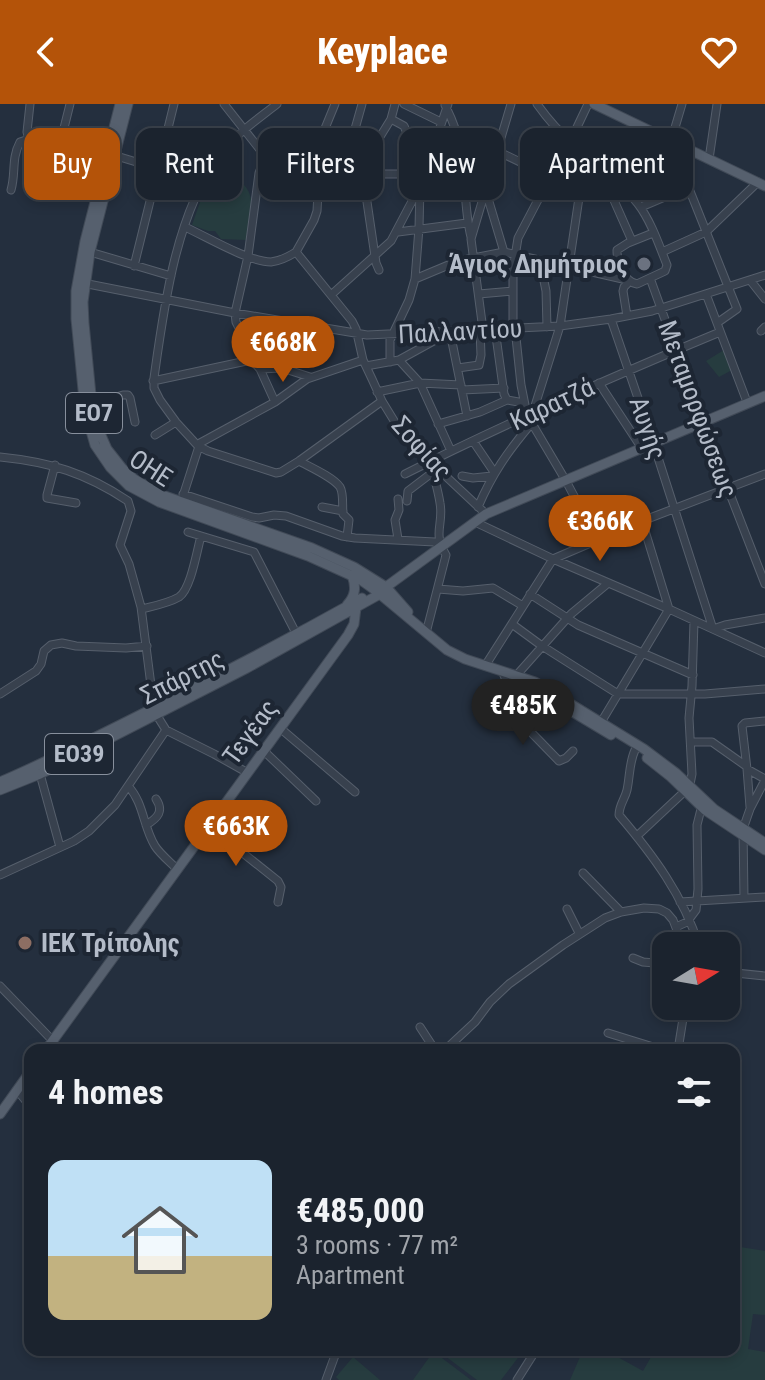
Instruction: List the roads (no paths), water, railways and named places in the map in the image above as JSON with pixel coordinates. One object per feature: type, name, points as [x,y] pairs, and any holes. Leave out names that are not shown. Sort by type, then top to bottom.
[{"type":"main road","name":"ΟΗΕ","points":[[116,128],[120,104]]},
{"type":"main road","name":"ΟΗΕ","points":[[120,128],[128,104]]},
{"type":"main road","points":[[594,104],[607,107],[644,128]]},
{"type":"main road","points":[[693,153],[763,181]]},
{"type":"main road","name":"ΟΗΕ","points":[[97,200],[85,241],[76,319],[89,427],[95,445],[110,467],[129,486],[159,502],[181,501],[381,590]]},
{"type":"main road","name":"ΟΗΕ","points":[[101,200],[81,282],[92,405],[103,441],[111,455],[141,483],[162,495],[312,548],[354,567],[381,590]]},
{"type":"main road","name":"ΕΟ39","points":[[381,590],[475,522],[482,510],[566,481],[765,396]]},
{"type":"main road","points":[[344,607],[354,594],[352,575]]},
{"type":"main road","name":"Σπάρτης","points":[[298,637],[344,607],[381,590]]},
{"type":"main road","name":"Σπάρτης","points":[[0,790],[40,774],[155,711],[336,620],[381,590]]},
{"type":"main road","name":"ΕΟ7","points":[[381,590],[447,650],[515,677],[600,724],[663,761],[687,789]]},
{"type":"main road","name":"Τεγέας","points":[[51,1044],[348,635],[354,624],[356,608]]},
{"type":"main road","points":[[336,620],[346,626],[348,635]]},
{"type":"main road","name":"Σπάρτης","points":[[0,782],[155,711]]},
{"type":"main road","name":"ΕΟ7","points":[[600,724],[659,766],[703,804],[765,850]]},
{"type":"main road","name":"ΕΟ7","points":[[742,832],[765,843]]},
{"type":"main road","points":[[0,1114],[24,1080]]},
{"type":"street","points":[[27,128],[30,104]]},
{"type":"street","points":[[65,128],[70,104]]},
{"type":"street","points":[[168,128],[174,104]]},
{"type":"street","points":[[224,104],[258,147]]},
{"type":"street","points":[[242,133],[277,104]]},
{"type":"street","points":[[325,128],[335,104]]},
{"type":"street","points":[[355,128],[362,104]]},
{"type":"street","points":[[383,132],[395,104]]},
{"type":"street","points":[[404,104],[441,122]]},
{"type":"street","points":[[504,129],[511,104]]},
{"type":"street","points":[[537,104],[557,128]]},
{"type":"street","points":[[577,128],[588,104]]},
{"type":"street","points":[[677,128],[682,104]]},
{"type":"street","points":[[709,159],[717,104]]},
{"type":"street","points":[[439,128],[446,105]]},
{"type":"street","points":[[446,105],[455,128]]},
{"type":"street","points":[[391,119],[405,128]]},
{"type":"street","points":[[11,190],[14,155],[20,142],[24,141]]},
{"type":"street","points":[[258,181],[248,256],[235,313],[247,353],[260,369],[275,402]]},
{"type":"street","points":[[662,252],[706,232],[763,181]]},
{"type":"street","points":[[134,266],[150,200]]},
{"type":"street","points":[[195,200],[171,276],[153,381],[156,394],[198,446],[273,473],[281,472],[382,401]]},
{"type":"street","points":[[185,227],[248,256],[273,261],[296,252],[314,220],[318,200]]},
{"type":"street","points":[[367,200],[379,270]]},
{"type":"street","points":[[331,295],[391,241],[413,200]]},
{"type":"street","points":[[390,362],[392,334],[409,300],[415,279],[420,200]]},
{"type":"street","points":[[458,368],[479,365],[481,355],[479,294],[466,200]]},
{"type":"street","points":[[471,239],[484,200]]},
{"type":"street","points":[[488,200],[504,252]]},
{"type":"street","points":[[538,200],[519,235],[512,291],[524,403],[531,424],[597,539]]},
{"type":"street","points":[[530,414],[560,326],[579,200]]},
{"type":"street","points":[[617,200],[632,241]]},
{"type":"street","points":[[415,279],[446,265],[504,252],[637,284],[667,268],[641,207],[633,200]]},
{"type":"street","points":[[641,207],[657,200]]},
{"type":"street","points":[[693,200],[737,309],[717,323]]},
{"type":"street","points":[[398,232],[467,223]]},
{"type":"street","points":[[628,281],[617,250],[653,233]]},
{"type":"street","points":[[90,252],[171,276]]},
{"type":"street","name":"Σοφίας","points":[[296,252],[352,321],[377,392],[404,437],[482,510]]},
{"type":"street","points":[[540,261],[546,291],[547,327]]},
{"type":"street","name":"Παλλαντίου","points":[[81,282],[357,334],[392,334],[547,327],[611,319],[661,309],[765,275]]},
{"type":"street","name":"Μεταμορφώσεως","points":[[650,278],[765,584]]},
{"type":"street","points":[[750,280],[765,299]]},
{"type":"street","points":[[627,316],[623,291],[628,281]]},
{"type":"street","points":[[479,294],[512,291]]},
{"type":"street","points":[[706,294],[747,402]]},
{"type":"street","name":"Αυγής","points":[[611,319],[713,629]]},
{"type":"street","points":[[495,329],[507,400]]},
{"type":"street","points":[[426,633],[446,555],[435,542],[347,537],[286,516],[252,517],[181,501],[198,446],[208,438],[275,402],[310,377],[365,363],[399,360],[450,332],[467,416]]},
{"type":"street","name":"Καρατζά","points":[[405,474],[530,414],[720,332]]},
{"type":"street","points":[[153,381],[251,360]]},
{"type":"street","points":[[399,360],[420,383],[451,451]]},
{"type":"street","points":[[260,369],[282,368],[310,377]]},
{"type":"street","points":[[377,392],[420,383],[461,388],[504,388]]},
{"type":"street","points":[[599,383],[641,447]]},
{"type":"street","points":[[92,405],[128,395],[135,422]]},
{"type":"street","points":[[438,424],[507,400],[524,403]]},
{"type":"street","points":[[155,435],[176,422]]},
{"type":"street","points":[[482,510],[493,474],[531,424]]},
{"type":"street","points":[[473,441],[493,474]]},
{"type":"street","points":[[0,457],[55,465],[94,481],[129,502],[131,511],[120,545],[142,609],[155,711],[166,730],[248,773]]},
{"type":"street","points":[[299,461],[339,486],[343,511],[349,523],[347,537]]},
{"type":"street","points":[[430,462],[441,507],[438,529],[440,547]]},
{"type":"street","points":[[55,465],[47,498],[76,503]]},
{"type":"street","points":[[407,501],[408,491],[433,472]]},
{"type":"street","points":[[462,476],[473,478],[493,474]]},
{"type":"street","points":[[485,666],[553,559],[765,474]]},
{"type":"street","points":[[398,499],[395,523],[398,539]]},
{"type":"street","points":[[322,507],[343,511]]},
{"type":"street","points":[[600,724],[669,609],[642,521]]},
{"type":"street","points":[[475,522],[765,653]]},
{"type":"street","points":[[188,532],[256,553],[298,637]]},
{"type":"street","points":[[142,609],[183,594],[201,536]]},
{"type":"street","points":[[515,677],[567,618],[607,584]]},
{"type":"street","points":[[438,589],[463,591],[493,588],[523,606]]},
{"type":"street","points":[[530,594],[578,625],[693,675]]},
{"type":"street","points":[[713,629],[765,618]]},
{"type":"street","points":[[637,836],[687,789],[692,769],[689,718],[694,621]]},
{"type":"street","points":[[512,624],[618,694],[691,695],[765,689]]},
{"type":"street","points":[[0,694],[36,671],[44,651],[51,645],[147,646]]},
{"type":"street","points":[[503,673],[529,731],[559,761],[573,751]]},
{"type":"street","points":[[750,809],[743,725],[765,721]]},
{"type":"street","points":[[280,728],[355,792]]},
{"type":"street","points":[[0,875],[89,831],[128,786],[166,730]]},
{"type":"street","points":[[691,742],[712,742],[765,780],[742,832],[744,898]]},
{"type":"street","points":[[635,750],[627,793],[618,810],[619,815],[663,869],[694,932]]},
{"type":"street","points":[[264,751],[316,801]]},
{"type":"street","points":[[40,774],[60,847]]},
{"type":"street","points":[[128,786],[139,803],[155,847],[177,869]]},
{"type":"street","points":[[146,825],[160,813],[156,799]]},
{"type":"street","points":[[676,927],[695,913],[697,825],[703,804]]},
{"type":"street","points":[[209,826],[278,881],[281,887],[278,902]]},
{"type":"street","points":[[583,873],[621,912]]},
{"type":"street","points":[[680,902],[765,897]]},
{"type":"street","points":[[452,1044],[509,984],[605,918],[644,908],[659,909],[669,915],[678,932]]},
{"type":"street","points":[[567,909],[579,933]]},
{"type":"street","points":[[633,958],[652,963]]},
{"type":"street","points":[[740,973],[765,976]]},
{"type":"street","points":[[0,986],[53,1041]]},
{"type":"street","points":[[679,1044],[683,1020]]},
{"type":"street","points":[[420,1027],[431,1044]]},
{"type":"street","points":[[608,1033],[644,1044]]},
{"type":"street","points":[[17,1090],[24,1099]]},
{"type":"street","points":[[326,1380],[335,1356]]},
{"type":"street","points":[[517,1380],[531,1356]]},
{"type":"place","name":"Άγιος Δημήτριος","points":[[644,264]]},
{"type":"place","name":"ΙΕΚ Τρίπολης","points":[[25,943]]}]
